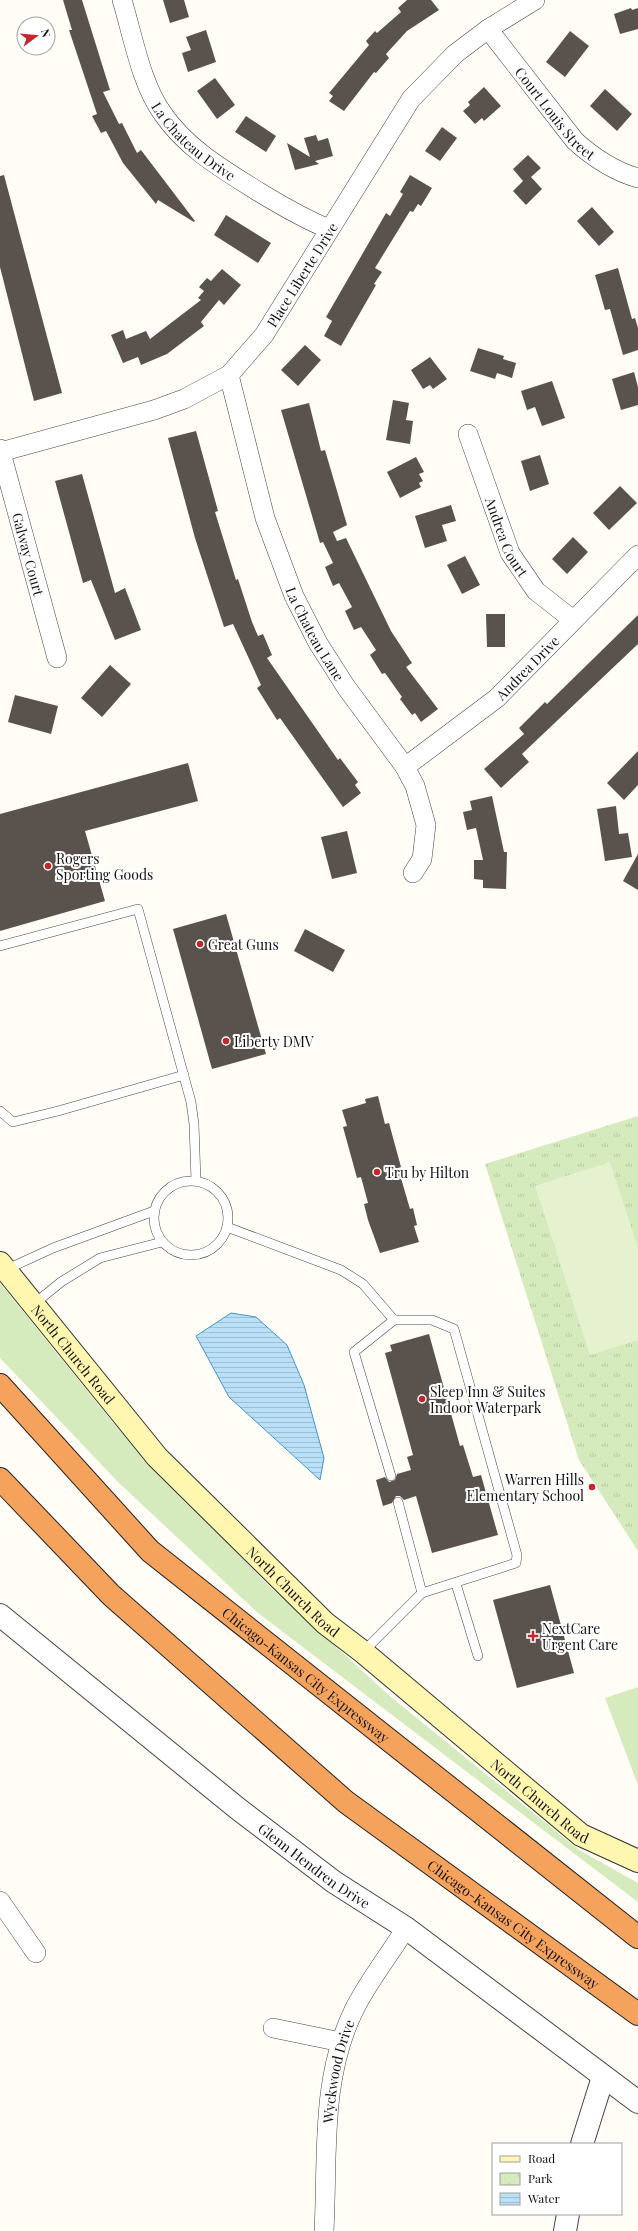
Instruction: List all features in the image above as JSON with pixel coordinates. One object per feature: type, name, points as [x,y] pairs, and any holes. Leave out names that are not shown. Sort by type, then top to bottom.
[{"type":"highway","name":"Chicago-Kansas City Expressway","points":[[0,1384],[150,1551],[638,1937]]},
{"type":"highway","name":"Chicago-Kansas City Expressway","points":[[0,1479],[111,1595],[346,1802],[638,2014]]},
{"type":"main road","name":"North Church Road","points":[[3,1267],[157,1457],[325,1623],[364,1652],[581,1835],[638,1861]]},
{"type":"street","name":"La Chateau Drive","points":[[122,0],[148,87],[162,114],[180,136],[227,172],[306,220],[329,230]]},
{"type":"street","name":"Place Liberte Drive","points":[[0,451],[154,410],[184,399],[229,375],[264,335],[411,99],[455,54],[488,29],[535,0]]},
{"type":"street","name":"Court Louis Street","points":[[488,29],[575,141],[592,156],[620,173],[638,178]]},
{"type":"street","name":"La Chateau Lane","points":[[229,375],[265,518],[294,596],[318,642],[346,687],[405,767],[415,786],[426,825],[422,859],[413,873]]},
{"type":"street","name":"Andrea Court","points":[[468,434],[510,554],[536,591],[573,620]]},
{"type":"street","name":"Galway Court","points":[[0,451],[57,658]]},
{"type":"street","name":"Andrea Drive","points":[[405,767],[497,698],[638,555]]},
{"type":"street","name":"Glenn Hendren Drive","points":[[0,1615],[237,1808],[334,1882],[406,1928],[638,2102]]},
{"type":"street","points":[[0,1901],[36,1953]]},
{"type":"street","name":"Wyckwood Drive","points":[[324,2231],[330,2090],[341,2042],[354,2010],[406,1928]]},
{"type":"street","points":[[272,2028],[341,2042]]},
{"type":"street","points":[[582,2143],[603,2077]]},
{"type":"street","points":[[565,2231],[568,2215]]},
{"type":"lane","points":[[0,946],[138,909],[184,1075],[194,1124],[196,1181]]},
{"type":"lane","points":[[0,1111],[13,1122],[58,1111],[184,1075]]},
{"type":"lane","points":[[186,1181],[196,1181],[212,1187],[224,1201],[228,1218],[227,1227],[219,1243],[208,1251],[195,1256],[177,1253],[162,1242],[154,1228],[154,1211],[159,1198],[169,1188],[186,1181]]},
{"type":"lane","points":[[3,1267],[154,1211]]},
{"type":"lane","points":[[227,1227],[341,1270],[363,1284],[394,1320]]},
{"type":"lane","points":[[34,1304],[60,1282],[100,1258],[162,1242]]},
{"type":"lane","points":[[364,1652],[422,1594],[456,1584],[516,1562],[517,1555],[454,1329],[432,1320],[394,1320],[354,1352],[391,1476]]},
{"type":"lane","points":[[398,1502],[422,1594]]},
{"type":"lane","points":[[456,1584],[478,1656]]},
{"type":"green space","points":[[638,1116],[638,1551],[579,1460],[485,1164]]},
{"type":"green space","points":[[610,1162],[638,1248],[638,1340],[590,1355],[535,1186]]},
{"type":"green space","points":[[0,1283],[115,1425],[267,1584],[391,1697],[579,1850],[638,1883],[638,1902],[258,1613],[119,1483],[0,1358]]},
{"type":"green space","points":[[638,1687],[638,1785],[605,1698]]},
{"type":"water","points":[[231,1313],[256,1317],[287,1345],[304,1385],[324,1458],[320,1480],[229,1397],[196,1336]]},
{"type":"building","points":[[63,0],[82,0],[110,90],[103,92],[119,124],[122,123],[137,153],[141,150],[195,221],[194,222],[158,200],[156,204],[123,163],[106,131],[101,133],[92,116],[97,114],[69,30],[72,30]]},
{"type":"building","points":[[163,0],[184,0],[189,17],[170,23]]},
{"type":"building","points":[[407,0],[431,0],[439,10],[407,31],[386,54],[389,58],[376,73],[374,72],[344,111],[329,101],[333,96],[329,93],[369,45],[366,41],[375,31],[377,33],[401,12],[398,8]]},
{"type":"building","points":[[631,8],[632,10],[638,8],[638,29],[620,34],[614,14]]},
{"type":"building","points":[[206,30],[216,62],[188,72],[182,53],[191,50],[186,37]]},
{"type":"building","points":[[570,31],[589,46],[565,77],[546,62]]},
{"type":"building","points":[[215,78],[235,105],[217,119],[197,91]]},
{"type":"building","points":[[484,87],[501,106],[484,121],[482,118],[475,124],[463,111],[470,105],[468,102]]},
{"type":"building","points":[[605,89],[632,114],[617,131],[590,106]]},
{"type":"building","points":[[246,116],[276,136],[266,152],[235,132]]},
{"type":"building","points":[[442,127],[457,138],[440,161],[425,151]]},
{"type":"building","points":[[316,135],[318,141],[328,138],[333,156],[315,161],[319,164],[295,170],[287,143],[310,157],[304,138]]},
{"type":"building","points":[[528,155],[541,168],[531,177],[542,189],[526,205],[513,191],[523,181],[513,169]]},
{"type":"building","points":[[4,175],[62,393],[34,401],[0,267],[0,176]]},
{"type":"building","points":[[410,175],[432,188],[421,206],[418,204],[413,212],[410,211],[375,268],[382,272],[341,346],[324,336],[332,321],[326,317],[386,213],[390,216],[403,194],[400,192]]},
{"type":"building","points":[[592,207],[614,232],[599,246],[577,221]]},
{"type":"building","points":[[226,215],[271,243],[258,263],[214,235]]},
{"type":"building","points":[[618,268],[632,319],[635,318],[638,328],[638,350],[623,355],[610,309],[605,310],[595,275]]},
{"type":"building","points":[[222,269],[241,285],[224,305],[219,300],[201,322],[204,326],[167,354],[141,365],[138,357],[123,363],[111,335],[123,330],[126,339],[146,331],[150,339],[201,300],[198,298],[204,291],[199,287],[207,278],[211,281]]},
{"type":"building","points":[[305,345],[321,360],[298,386],[281,370]]},
{"type":"building","points":[[478,348],[504,356],[503,359],[516,363],[512,378],[497,373],[495,379],[470,371]]},
{"type":"building","points":[[430,357],[447,379],[433,389],[430,385],[423,389],[411,370]]},
{"type":"building","points":[[634,372],[638,387],[638,405],[621,410],[612,379]]},
{"type":"building","points":[[552,381],[565,418],[542,426],[535,407],[527,410],[521,391]]},
{"type":"building","points":[[393,400],[409,403],[406,420],[413,421],[410,444],[386,440]]},
{"type":"building","points":[[309,403],[321,451],[325,450],[347,525],[333,532],[337,541],[346,538],[391,631],[412,663],[406,667],[438,709],[421,722],[415,713],[412,715],[400,699],[402,697],[385,673],[382,674],[370,655],[376,650],[361,627],[354,630],[345,611],[352,607],[339,583],[333,586],[325,567],[333,563],[323,542],[320,543],[281,410]]},
{"type":"building","points":[[196,431],[218,511],[215,512],[236,580],[238,579],[258,636],[263,634],[272,655],[267,658],[338,760],[340,758],[358,782],[355,785],[361,793],[343,807],[280,718],[277,720],[257,688],[261,685],[233,624],[224,627],[195,538],[168,438]]},
{"type":"building","points":[[540,455],[549,484],[530,491],[521,461]]},
{"type":"building","points":[[416,457],[424,472],[419,474],[423,481],[419,483],[421,487],[400,498],[387,472]]},
{"type":"building","points":[[82,474],[115,593],[125,588],[141,630],[115,640],[91,580],[83,583],[55,481]]},
{"type":"building","points":[[620,486],[637,503],[609,530],[593,513]]},
{"type":"building","points":[[451,505],[456,521],[442,525],[447,541],[425,548],[415,516]]},
{"type":"building","points":[[573,537],[588,552],[567,574],[552,559]]},
{"type":"building","points":[[465,556],[480,585],[462,594],[447,565]]},
{"type":"building","points":[[486,614],[505,614],[505,647],[487,647]]},
{"type":"building","points":[[638,615],[638,644],[522,754],[529,762],[501,788],[484,769],[524,734],[519,728],[545,702],[547,704]]},
{"type":"building","points":[[110,665],[131,684],[102,717],[81,698]]},
{"type":"building","points":[[15,695],[58,706],[51,734],[8,722]]},
{"type":"building","points":[[638,751],[638,785],[624,800],[607,783]]},
{"type":"building","name":"Rogers Sporting Goods","points":[[188,763],[198,801],[85,831],[105,901],[0,931],[0,814]]},
{"type":"building","points":[[492,796],[504,852],[507,852],[506,889],[483,888],[483,880],[474,879],[474,860],[483,860],[476,828],[467,830],[463,812],[472,810],[470,801]]},
{"type":"building","points":[[616,806],[619,834],[628,833],[632,857],[605,861],[597,809]]},
{"type":"building","points":[[347,831],[357,873],[332,879],[321,837]]},
{"type":"building","points":[[638,854],[638,890],[623,881]]},
{"type":"building","points":[[226,914],[266,1054],[212,1069],[173,929]]},
{"type":"building","points":[[305,929],[345,950],[333,972],[294,951]]},
{"type":"building","name":"Tru by Hilton","points":[[378,1096],[385,1124],[389,1123],[401,1167],[398,1168],[410,1209],[413,1208],[417,1225],[414,1226],[419,1242],[380,1253],[364,1204],[368,1203],[361,1177],[357,1178],[343,1127],[347,1126],[342,1110],[366,1103],[365,1099]]},
{"type":"building","name":"Sleep Inn & Suites Indoor Waterpark","points":[[429,1334],[460,1446],[463,1445],[473,1477],[481,1475],[498,1535],[432,1553],[416,1496],[404,1500],[400,1496],[396,1496],[392,1503],[383,1506],[376,1480],[385,1477],[389,1482],[395,1480],[397,1474],[411,1470],[407,1457],[413,1455],[385,1353],[392,1351],[390,1345]]},
{"type":"building","name":"NextCare Urgent Care","points":[[550,1585],[574,1673],[517,1688],[493,1600]]},
{"type":"place","name":"Rogers Sporting Goods","points":[[48,866]]},
{"type":"place","name":"Great Guns","points":[[200,944]]},
{"type":"place","name":"Liberty DMV","points":[[226,1041]]},
{"type":"place","name":"Tru by Hilton","points":[[377,1172]]},
{"type":"place","name":"Sleep Inn & Suites Indoor Waterpark","points":[[422,1399]]},
{"type":"place","name":"Warren Hills Elementary School","points":[[592,1487]]},
{"type":"place","name":"NextCare Urgent Care","points":[[533,1636]]}]
